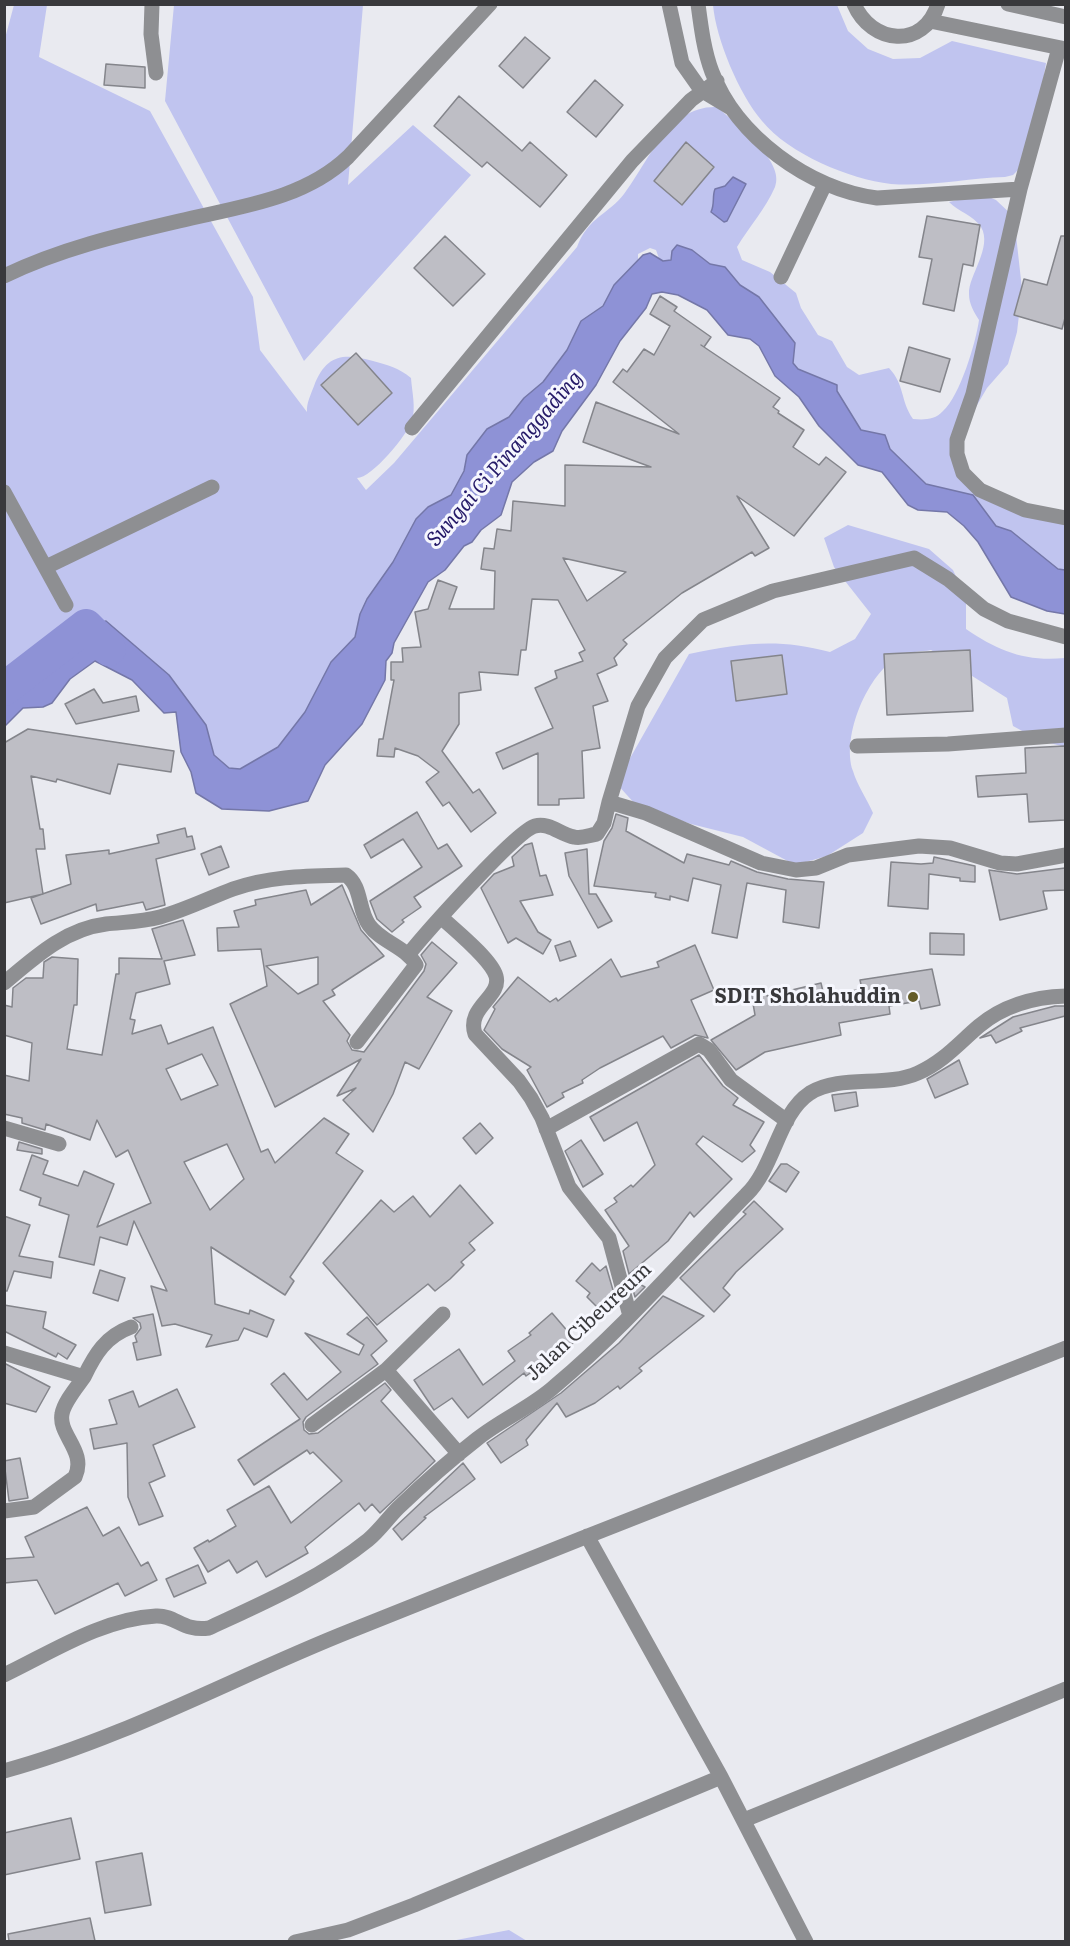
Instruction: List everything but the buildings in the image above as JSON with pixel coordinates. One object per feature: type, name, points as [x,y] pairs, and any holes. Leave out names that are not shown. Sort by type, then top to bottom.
[{"type":"street","points":[[152,4],[151,34],[156,73]]},
{"type":"street","points":[[4,276],[71,249],[305,188],[331,173],[348,157],[490,4]]},
{"type":"street","points":[[669,4],[682,63],[701,90],[733,110]]},
{"type":"street","points":[[698,4],[702,30],[717,81],[733,110],[757,136],[787,161],[825,184],[862,196],[877,198],[1020,189]]},
{"type":"street","points":[[854,4],[860,18],[872,29],[886,36],[910,34],[930,21],[938,4]]},
{"type":"street","points":[[1008,4],[1065,17]]},
{"type":"street","points":[[930,21],[1062,48],[1020,189],[973,394],[957,440],[957,454],[963,472],[980,490],[1025,510],[1065,518]]},
{"type":"street","points":[[412,428],[632,161],[701,90],[717,81]]},
{"type":"street","points":[[781,277],[825,184]]},
{"type":"street","points":[[46,567],[212,487]]},
{"type":"street","points":[[4,492],[66,605]]},
{"type":"street","points":[[408,955],[422,936],[442,918],[510,843],[524,832],[535,826],[546,826],[573,837],[597,834],[604,823],[638,706],[665,658],[703,620],[772,591],[914,558],[948,579],[984,609],[1008,621],[1065,637]]},
{"type":"street","points":[[857,746],[948,744],[1065,735]]},
{"type":"street","points":[[609,801],[657,817],[761,863],[796,870],[816,868],[848,855],[919,846],[956,849],[1000,863],[1017,864],[1065,855]]},
{"type":"street","points":[[4,983],[57,941],[77,932],[105,924],[132,923],[162,917],[234,889],[284,877],[346,875],[357,887],[362,916],[371,929],[408,955],[415,969],[396,990],[357,1042]]},
{"type":"street","points":[[442,918],[488,964],[496,976],[495,988],[474,1016],[472,1025],[475,1034],[519,1081],[546,1129],[569,1187],[609,1238],[630,1316]]},
{"type":"street","name":"Jalan Cibeureum","points":[[4,1675],[102,1628],[157,1616],[195,1630],[209,1628],[267,1601],[369,1539],[411,1496],[459,1454],[478,1438],[554,1388],[630,1316],[749,1192],[770,1161],[794,1108],[811,1093],[844,1084],[901,1079],[919,1073],[962,1045],[978,1027],[1000,1012],[1045,996],[1065,996]]},
{"type":"street","points":[[546,1129],[693,1047],[704,1045],[731,1080],[787,1121]]},
{"type":"street","points":[[4,1128],[59,1144]]},
{"type":"street","points":[[312,1425],[386,1370],[443,1314]]},
{"type":"street","points":[[4,1511],[34,1507],[55,1494],[75,1477],[78,1459],[61,1419],[62,1410],[104,1344],[112,1336],[131,1327]]},
{"type":"street","points":[[4,1771],[70,1752],[119,1733],[268,1664],[1065,1348]]},
{"type":"street","points":[[4,1353],[84,1377]]},
{"type":"street","points":[[386,1370],[459,1454]]},
{"type":"street","points":[[587,1536],[721,1777],[806,1941]]},
{"type":"street","points":[[744,1820],[1065,1689]]},
{"type":"street","points":[[295,1941],[348,1930],[414,1905],[721,1777]]},
{"type":"shaded area","points":[[14,5],[47,5],[39,57],[150,111],[253,297],[260,350],[307,412],[309,399],[319,375],[324,367],[337,358],[353,357],[373,361],[393,367],[411,378],[414,405],[412,421],[380,464],[357,478],[366,490],[394,463],[577,247],[593,222],[624,194],[662,137],[686,115],[700,109],[717,107],[746,132],[766,154],[773,166],[776,177],[775,187],[737,247],[742,260],[770,272],[796,293],[801,308],[818,335],[832,341],[847,367],[859,375],[889,368],[898,380],[913,419],[933,418],[949,404],[966,368],[979,320],[971,305],[969,294],[982,252],[984,235],[978,223],[949,202],[982,194],[996,200],[1014,217],[1022,289],[1017,332],[1008,364],[987,388],[973,412],[958,453],[961,465],[970,474],[1011,500],[1042,510],[1055,512],[1065,509],[1065,579],[933,495],[790,369],[681,255],[661,264],[656,250],[650,248],[638,254],[638,261],[309,736],[237,784],[205,745],[166,672],[155,674],[106,631],[5,697],[4,42]]},
{"type":"shaded area","points":[[174,5],[363,5],[348,185],[413,125],[471,175],[304,361],[165,101]]},
{"type":"shaded area","points":[[713,5],[837,5],[848,31],[868,49],[893,59],[920,58],[952,41],[1046,63],[1042,88],[1018,170],[1013,175],[1005,177],[891,184],[839,171],[804,154],[774,133],[753,110],[730,66],[719,34]]},
{"type":"shaded area","points":[[848,525],[929,549],[953,570],[966,598],[966,629],[978,637],[1001,649],[1025,656],[1065,658],[1065,747],[1039,740],[1013,726],[1007,698],[931,650],[910,652],[902,654],[888,664],[877,676],[860,707],[854,724],[850,757],[857,782],[873,813],[863,833],[827,856],[795,865],[743,837],[691,824],[636,805],[616,783],[689,654],[760,644],[793,645],[830,652],[855,639],[871,614],[834,567],[824,538]]},
{"type":"shaded area","points":[[509,1930],[527,1941],[451,1941]]},
{"type":"water","points":[[733,177],[746,184],[727,221],[724,222],[711,212],[714,192],[715,189],[725,186]]},
{"type":"water","points":[[677,245],[692,250],[710,264],[725,267],[740,285],[759,297],[795,343],[793,363],[798,369],[837,385],[837,391],[861,430],[885,435],[890,449],[926,484],[973,495],[996,526],[1011,531],[1058,569],[1065,570],[1065,614],[1047,611],[1011,597],[978,542],[964,526],[947,512],[918,510],[908,505],[882,472],[858,465],[819,426],[799,397],[775,376],[759,346],[750,339],[728,335],[707,310],[678,295],[662,292],[652,294],[646,308],[620,341],[596,385],[562,431],[553,451],[534,462],[512,482],[501,515],[481,530],[472,542],[464,546],[445,570],[428,582],[394,643],[392,653],[386,661],[385,680],[362,724],[325,765],[308,801],[269,811],[222,809],[196,793],[191,772],[181,752],[176,712],[164,713],[132,680],[95,661],[70,679],[52,703],[43,707],[23,708],[5,726],[6,682],[14,667],[20,661],[27,667],[38,668],[73,641],[76,630],[106,621],[169,675],[206,725],[214,755],[229,768],[240,769],[278,747],[305,712],[331,662],[355,637],[360,614],[367,599],[393,562],[416,519],[428,507],[451,495],[464,471],[467,455],[487,429],[509,417],[524,398],[543,382],[567,350],[581,321],[603,306],[614,285],[643,255],[650,253],[663,261],[671,260],[672,251]]},
{"type":"waterway","name":"Sungai Ci Pinanggading","points":[[4,689],[86,626],[109,649]]},
{"type":"place","name":"SDIT Sholahuddin","points":[[913,997]]}]
